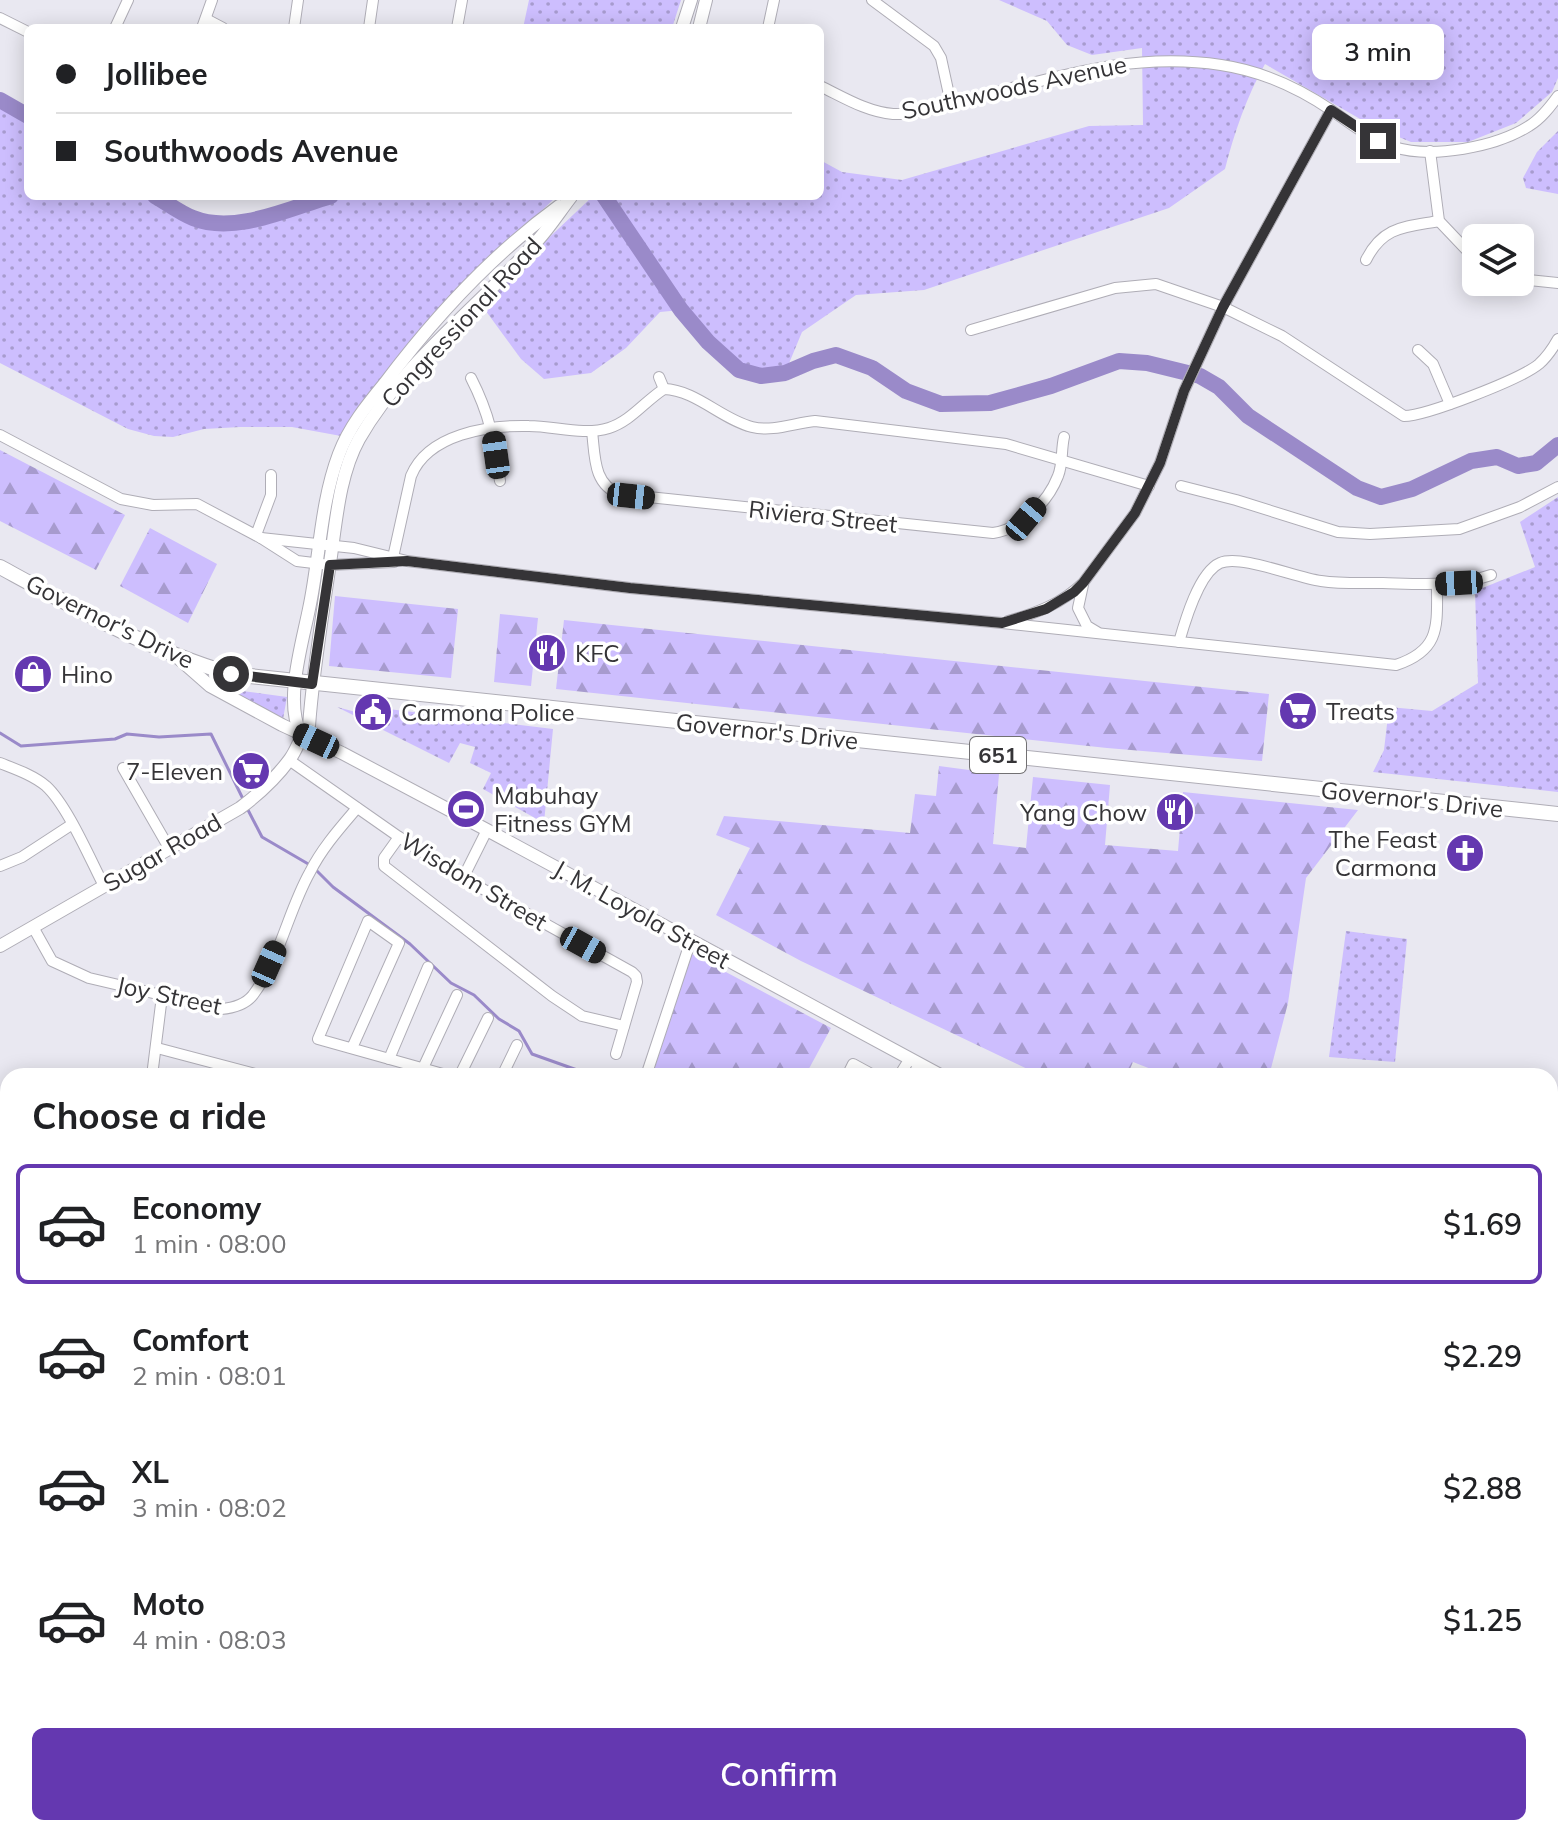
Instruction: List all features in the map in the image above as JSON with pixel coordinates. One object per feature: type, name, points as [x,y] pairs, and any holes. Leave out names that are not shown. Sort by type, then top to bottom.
[{"type":"highway","name":"Governor's Drive","points":[[0,567],[177,657],[231,674],[1558,814]]},
{"type":"main road","points":[[690,24],[691,0]]},
{"type":"main road","points":[[692,24],[706,0]]},
{"type":"main road","name":"Congressional Road","points":[[312,684],[332,474],[344,442],[360,415],[407,354],[527,230],[567,200]]},
{"type":"main road","name":"Congressional Road","points":[[296,683],[323,564]]},
{"type":"main road","name":"J. M. Loyola Street","points":[[177,657],[210,686],[691,940],[905,1068]]},
{"type":"main road","points":[[296,683],[294,721],[301,734]]},
{"type":"main road","name":"Sugar Road","points":[[0,946],[256,796],[289,760],[301,734],[309,726],[312,684]]},
{"type":"street","points":[[117,24],[128,0]]},
{"type":"street","points":[[204,24],[212,0]]},
{"type":"street","points":[[295,24],[298,0]]},
{"type":"street","points":[[370,24],[373,0]]},
{"type":"street","points":[[458,24],[462,0]]},
{"type":"street","points":[[769,24],[774,0]]},
{"type":"street","points":[[872,0],[934,46],[941,58],[951,104]]},
{"type":"street","points":[[0,18],[24,30]]},
{"type":"street","name":"Southwoods Avenue","points":[[824,88],[860,106],[896,114],[951,104],[1118,63],[1183,61],[1244,69],[1271,78],[1295,88],[1362,132],[1387,144],[1396,148],[1430,151],[1497,141],[1541,117],[1558,96]]},
{"type":"street","points":[[1002,623],[1060,602],[1083,583],[1127,525],[1160,463],[1184,391],[1223,307],[1331,110]]},
{"type":"street","points":[[1430,151],[1439,221],[1462,245]]},
{"type":"street","points":[[1366,260],[1382,237],[1395,229],[1439,221]]},
{"type":"street","points":[[1156,284],[1167,276]]},
{"type":"street","points":[[1534,280],[1558,283]]},
{"type":"street","points":[[971,330],[1115,288],[1156,284],[1172,287],[1223,307],[1314,355],[1404,416],[1415,416],[1450,404],[1527,372],[1549,353],[1558,339]]},
{"type":"street","points":[[1418,350],[1433,364],[1450,404]]},
{"type":"street","points":[[659,377],[664,389]]},
{"type":"street","points":[[471,378],[486,406],[500,481]]},
{"type":"street","points":[[664,389],[684,393],[754,427],[815,421],[1006,444],[1149,486]]},
{"type":"street","points":[[392,560],[411,476],[430,449],[492,429],[530,426],[592,431],[610,428],[627,419],[664,389]]},
{"type":"street","name":"Riviera Street","points":[[592,431],[598,475],[607,496],[993,533],[1016,527],[1026,519],[1058,478],[1064,437]]},
{"type":"street","points":[[0,435],[121,499],[153,505],[197,504],[297,561],[323,564],[407,561],[630,588],[1396,665],[1411,660],[1429,645],[1437,622],[1437,584]]},
{"type":"street","points":[[259,537],[271,495],[271,475]]},
{"type":"street","points":[[1181,486],[1338,532],[1370,534],[1459,529],[1520,507],[1558,487]]},
{"type":"street","points":[[259,537],[354,548],[392,560]]},
{"type":"street","points":[[1179,642],[1197,594],[1220,558],[1244,561],[1321,581],[1437,584],[1459,583],[1491,575]]},
{"type":"street","points":[[1083,583],[1078,608],[1087,626],[1099,633]]},
{"type":"street","name":"Wisdom Street","points":[[289,760],[463,878],[632,972],[637,982],[616,1054]]},
{"type":"street","points":[[0,763],[47,787],[104,886]]},
{"type":"street","points":[[123,768],[169,848]]},
{"type":"street","name":"Joy Street","points":[[33,927],[52,961],[89,978],[221,1009],[235,1008],[252,997],[313,867],[357,808]]},
{"type":"street","points":[[0,866],[22,857],[71,825]]},
{"type":"street","points":[[463,878],[487,830]]},
{"type":"street","points":[[399,837],[384,858],[384,866],[552,996],[582,1016],[624,1026]]},
{"type":"street","points":[[352,1048],[399,943],[368,921],[318,1039],[423,1068],[457,995]]},
{"type":"street","points":[[649,1068],[691,940]]},
{"type":"street","points":[[389,1059],[428,967]]},
{"type":"street","points":[[153,1068],[162,996]]},
{"type":"street","points":[[462,1068],[488,1018]]},
{"type":"street","points":[[506,1068],[517,1045]]},
{"type":"street","points":[[157,1048],[233,1068]]},
{"type":"green space","points":[[529,0],[681,0],[673,24],[524,24]]},
{"type":"green space","points":[[999,0],[1558,0],[1558,78],[1552,92],[1516,123],[1468,142],[1411,142],[1374,127],[1265,64],[1242,115],[1225,169],[1169,208],[924,290],[856,295],[802,332],[785,373],[759,376],[736,367],[715,350],[681,310],[660,312],[626,348],[591,373],[544,379],[521,359],[480,303],[589,200],[824,200],[824,162],[842,172],[902,180],[1089,126],[1143,125],[1142,48],[1092,55],[1067,45],[1047,21]]},
{"type":"green space","points":[[0,100],[24,114],[24,200],[162,200],[194,219],[230,223],[318,200],[553,200],[455,293],[341,436],[292,427],[240,427],[204,429],[173,437],[154,436],[128,429],[0,363]]},
{"type":"green space","points":[[1558,131],[1558,194],[1526,188],[1523,178],[1537,152]]},
{"type":"green space","points":[[0,450],[125,515],[96,570],[0,521]]},
{"type":"green space","points":[[1558,497],[1558,792],[1373,772],[1384,750],[1389,707],[1432,711],[1478,683],[1475,591],[1535,567],[1520,522]]},
{"type":"green space","points":[[150,528],[217,564],[188,623],[120,586]]},
{"type":"green space","points":[[335,596],[458,609],[451,678],[329,666]]},
{"type":"green space","points":[[500,614],[538,618],[531,686],[494,682]]},
{"type":"green space","points":[[564,620],[1269,694],[1262,761],[1107,748],[556,689]]},
{"type":"green space","points":[[227,689],[287,697],[283,719]]},
{"type":"green space","points":[[337,707],[378,718],[380,708],[553,729],[544,823],[483,789],[491,773],[470,763],[475,747],[460,743],[449,763]]},
{"type":"green space","points":[[939,766],[999,774],[993,844],[1026,848],[1033,777],[1110,785],[1105,845],[1178,851],[1183,792],[1358,810],[1306,878],[1288,1003],[1271,1068],[1148,1068],[1133,1062],[1130,1068],[1025,1068],[801,961],[716,915],[750,848],[716,835],[724,816],[910,833],[915,794],[936,796]]},
{"type":"green space","points":[[1346,931],[1407,939],[1395,1062],[1329,1057]]},
{"type":"green space","points":[[690,953],[831,1028],[809,1068],[654,1068]]},
{"type":"waterway","points":[[0,100],[24,114]]},
{"type":"waterway","points":[[161,200],[193,218],[227,223],[262,218],[318,200]]},
{"type":"waterway","points":[[607,200],[681,310],[708,342],[739,370],[761,376],[785,373],[836,355],[872,368],[906,391],[941,404],[990,403],[1051,386],[1119,361],[1147,363],[1200,376],[1219,387],[1248,416],[1357,488],[1381,497],[1412,489],[1471,461],[1497,457],[1518,466],[1536,463],[1558,445]]},
{"type":"waterway","points":[[0,733],[21,746],[115,739],[127,734],[159,737],[211,734],[244,801]]},
{"type":"waterway","points":[[247,808],[262,837],[310,865]]},
{"type":"waterway","points":[[316,870],[333,887],[410,944],[451,983],[474,995],[499,1019],[519,1031],[532,1054],[571,1068]]},
{"type":"place","name":"KFC","points":[[547,653]]},
{"type":"place","name":"Hino","points":[[33,674]]},
{"type":"place","name":"Treats","points":[[1298,711]]},
{"type":"place","name":"Carmona Police","points":[[373,712]]},
{"type":"place","name":"7-Eleven","points":[[251,771]]},
{"type":"place","name":"Mabuhay Fitness GYM","points":[[466,809]]},
{"type":"place","name":"Yang Chow","points":[[1175,812]]},
{"type":"place","name":"The Feast Carmona","points":[[1465,853]]},
{"type":"route","points":[[231,674],[312,684],[330,565],[407,561],[630,588],[1002,623],[1046,609],[1083,583],[1135,513],[1160,463],[1184,391],[1223,307],[1331,110],[1378,141]]}]
